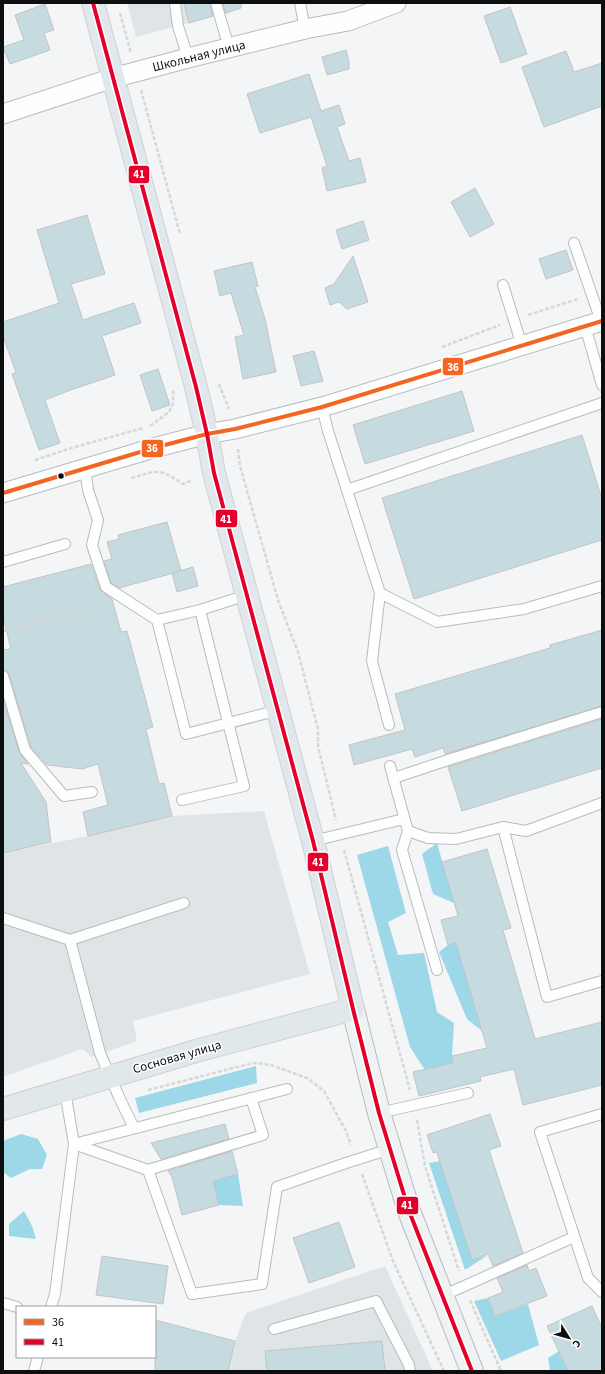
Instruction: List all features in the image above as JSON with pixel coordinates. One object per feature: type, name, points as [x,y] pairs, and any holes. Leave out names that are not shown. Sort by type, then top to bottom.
[{"type":"main road","points":[[93,3],[196,387],[214,473],[314,841],[379,1113],[409,1211],[472,1371]]},
{"type":"main road","name":"Сосновая улица","points":[[3,1109],[265,1032],[353,1009]]},
{"type":"street","name":"Школьная улица","points":[[3,114],[113,78],[306,29],[348,21],[396,3]]},
{"type":"street","points":[[3,493],[157,447],[322,407],[596,323]]},
{"type":"lane","points":[[175,3],[178,26],[188,58]]},
{"type":"lane","points":[[216,3],[229,48]]},
{"type":"lane","points":[[300,3],[306,29]]},
{"type":"lane","points":[[574,243],[596,323],[602,385]]},
{"type":"lane","points":[[503,285],[522,346]]},
{"type":"lane","points":[[347,490],[602,403]]},
{"type":"lane","points":[[322,407],[328,432],[380,593],[372,661],[389,725]]},
{"type":"lane","points":[[85,468],[88,490],[98,520],[92,545],[106,587],[157,620],[186,734],[279,710]]},
{"type":"lane","points":[[3,562],[65,544]]},
{"type":"lane","points":[[380,593],[437,622],[524,609],[602,586]]},
{"type":"lane","points":[[157,620],[200,610],[247,595]]},
{"type":"lane","points":[[182,800],[244,786],[200,610]]},
{"type":"lane","points":[[3,676],[25,750],[64,796],[92,792]]},
{"type":"lane","points":[[394,778],[602,712]]},
{"type":"lane","points":[[390,766],[408,831],[402,850],[437,970]]},
{"type":"lane","points":[[408,831],[428,838],[456,839],[503,827],[526,831],[602,803]]},
{"type":"lane","points":[[314,841],[404,819]]},
{"type":"lane","points":[[503,827],[547,997],[602,981]]},
{"type":"lane","points":[[3,918],[70,940],[184,903]]},
{"type":"lane","points":[[70,940],[100,1053],[134,1128]]},
{"type":"lane","points":[[74,1144],[287,1089]]},
{"type":"lane","points":[[51,1306],[55,1294],[74,1144],[65,1091]]},
{"type":"lane","points":[[379,1113],[468,1093]]},
{"type":"lane","points":[[74,1144],[148,1170],[263,1135],[251,1098]]},
{"type":"lane","points":[[602,1114],[540,1132],[588,1278],[602,1292]]},
{"type":"lane","points":[[148,1170],[192,1294],[262,1284],[276,1187],[356,1159],[390,1149]]},
{"type":"lane","points":[[442,1296],[574,1237]]},
{"type":"lane","points":[[274,1329],[376,1301],[409,1364],[410,1371]]},
{"type":"lane","points":[[3,1303],[16,1307]]},
{"type":"lane","points":[[34,1371],[38,1358]]},
{"type":"path","points":[[120,11],[181,239]]},
{"type":"path","points":[[217,376],[232,416],[240,466],[278,600],[298,652],[318,729],[318,746],[340,834],[414,1106],[425,1166],[464,1286],[501,1371]]},
{"type":"path","points":[[32,462],[68,449],[153,426],[169,412],[173,404],[173,392],[219,384]]},
{"type":"path","points":[[126,479],[156,471],[164,472],[184,484],[214,473],[240,466]]},
{"type":"path","points":[[3,631],[93,607],[106,587]]},
{"type":"path","points":[[119,1097],[252,1063],[271,1065],[307,1078],[324,1091],[346,1131],[393,1261],[444,1371]]},
{"type":"shaded area","points":[[127,3],[224,3],[227,13],[136,37]]},
{"type":"shaded area","points":[[264,811],[310,974],[133,1021],[137,1041],[91,1057],[82,1049],[3,1077],[3,847],[19,850],[88,836],[172,816]]},
{"type":"shaded area","points":[[437,843],[454,903],[433,894],[422,854]]},
{"type":"shaded area","points":[[388,846],[406,913],[388,922],[398,955],[424,953],[437,1012],[454,1023],[453,1063],[425,1070],[410,1047],[357,855]]},
{"type":"shaded area","points":[[456,943],[482,1031],[467,1019],[439,952],[448,945]]},
{"type":"shaded area","points":[[256,1066],[257,1083],[139,1113],[135,1098]]},
{"type":"shaded area","points":[[21,1134],[38,1139],[47,1155],[42,1169],[30,1169],[11,1178],[3,1172],[3,1141]]},
{"type":"shaded area","points":[[440,1161],[473,1260],[488,1255],[465,1270],[429,1163]]},
{"type":"shaded area","points":[[238,1174],[243,1206],[219,1205],[213,1181]]},
{"type":"shaded area","points":[[24,1211],[32,1226],[36,1239],[9,1236],[9,1224]]},
{"type":"shaded area","points":[[385,1266],[433,1371],[228,1371],[235,1341],[246,1313]]},
{"type":"shaded area","points":[[488,1298],[495,1316],[528,1304],[539,1345],[501,1361],[474,1301]]},
{"type":"shaded area","points":[[559,1351],[568,1371],[550,1371],[548,1358]]},
{"type":"building","points":[[184,3],[210,3],[213,16],[189,23]]},
{"type":"building","points":[[223,3],[241,3],[241,8],[226,13]]},
{"type":"building","points":[[45,4],[54,30],[44,33],[50,50],[10,64],[3,47],[24,40],[15,15]]},
{"type":"building","points":[[510,7],[527,54],[501,63],[484,16]]},
{"type":"building","points":[[346,50],[349,69],[327,75],[322,57]]},
{"type":"building","points":[[566,51],[574,72],[602,63],[602,106],[544,127],[522,67]]},
{"type":"building","points":[[309,74],[321,111],[339,105],[345,124],[337,127],[349,161],[360,158],[366,182],[327,191],[322,168],[327,166],[311,117],[260,133],[247,94]]},
{"type":"building","points":[[475,188],[494,224],[470,237],[451,202]]},
{"type":"building","points":[[87,215],[105,274],[71,284],[83,320],[134,303],[141,323],[102,336],[115,375],[45,400],[60,443],[39,450],[12,374],[16,373],[3,336],[3,322],[59,303],[37,230]]},
{"type":"building","points":[[363,221],[369,240],[342,249],[336,230]]},
{"type":"building","points":[[566,250],[573,270],[546,279],[539,259]]},
{"type":"building","points":[[353,256],[368,302],[347,309],[339,302],[330,305],[325,288],[334,284]]},
{"type":"building","points":[[252,262],[258,286],[255,287],[265,319],[276,372],[243,379],[235,337],[244,335],[231,293],[220,296],[214,271]]},
{"type":"building","points":[[314,351],[323,381],[301,386],[293,356]]},
{"type":"building","points":[[158,369],[170,405],[152,411],[140,375]]},
{"type":"building","points":[[462,391],[474,431],[365,464],[353,425]]},
{"type":"building","points":[[582,435],[602,499],[602,540],[414,599],[382,498]]},
{"type":"building","points":[[167,522],[181,571],[119,588],[111,583],[104,561],[112,559],[107,542],[119,539],[118,535]]},
{"type":"building","points":[[91,564],[100,590],[112,599],[121,632],[127,631],[153,727],[146,729],[159,784],[164,783],[172,816],[88,836],[83,812],[108,805],[98,764],[82,769],[47,765],[31,747],[9,674],[7,671],[3,670],[3,650],[11,649],[3,617],[3,587]]},
{"type":"building","points":[[193,567],[198,586],[177,592],[172,573]]},
{"type":"building","points":[[602,630],[602,706],[445,754],[443,748],[415,757],[412,749],[354,765],[349,745],[405,730],[395,694],[550,648],[550,645]]},
{"type":"building","points":[[3,699],[19,752],[28,764],[21,763],[46,802],[51,842],[3,853]]},
{"type":"building","points":[[602,719],[602,768],[462,811],[448,767]]},
{"type":"building","points":[[487,849],[511,928],[503,930],[535,1039],[602,1022],[602,1085],[523,1105],[514,1069],[480,1077],[481,1081],[419,1096],[413,1072],[453,1063],[452,1056],[487,1048],[456,943],[448,945],[441,920],[458,916],[442,862]]},
{"type":"building","points":[[490,1114],[501,1146],[489,1150],[523,1253],[493,1266],[488,1254],[472,1260],[437,1152],[433,1153],[427,1135]]},
{"type":"building","points":[[225,1124],[229,1139],[161,1159],[151,1143]]},
{"type":"building","points":[[232,1151],[238,1174],[213,1181],[219,1205],[182,1215],[172,1177],[168,1171]]},
{"type":"building","points":[[339,1222],[355,1267],[309,1283],[293,1238]]},
{"type":"building","points":[[102,1256],[168,1266],[163,1304],[96,1295]]},
{"type":"building","points":[[527,1265],[529,1271],[536,1268],[547,1296],[495,1316],[488,1298],[503,1292],[497,1278]]},
{"type":"building","points":[[592,1306],[602,1328],[602,1371],[568,1371],[547,1326]]},
{"type":"building","points":[[156,1320],[235,1341],[228,1371],[155,1371]]},
{"type":"building","points":[[382,1341],[385,1371],[267,1371],[265,1351]]},
{"type":"transit line","name":"41","points":[[93,3],[196,387],[214,473],[313,841],[379,1113],[409,1211],[472,1371]]},
{"type":"transit line","name":"36","points":[[3,493],[157,447],[322,407],[602,321]]}]
